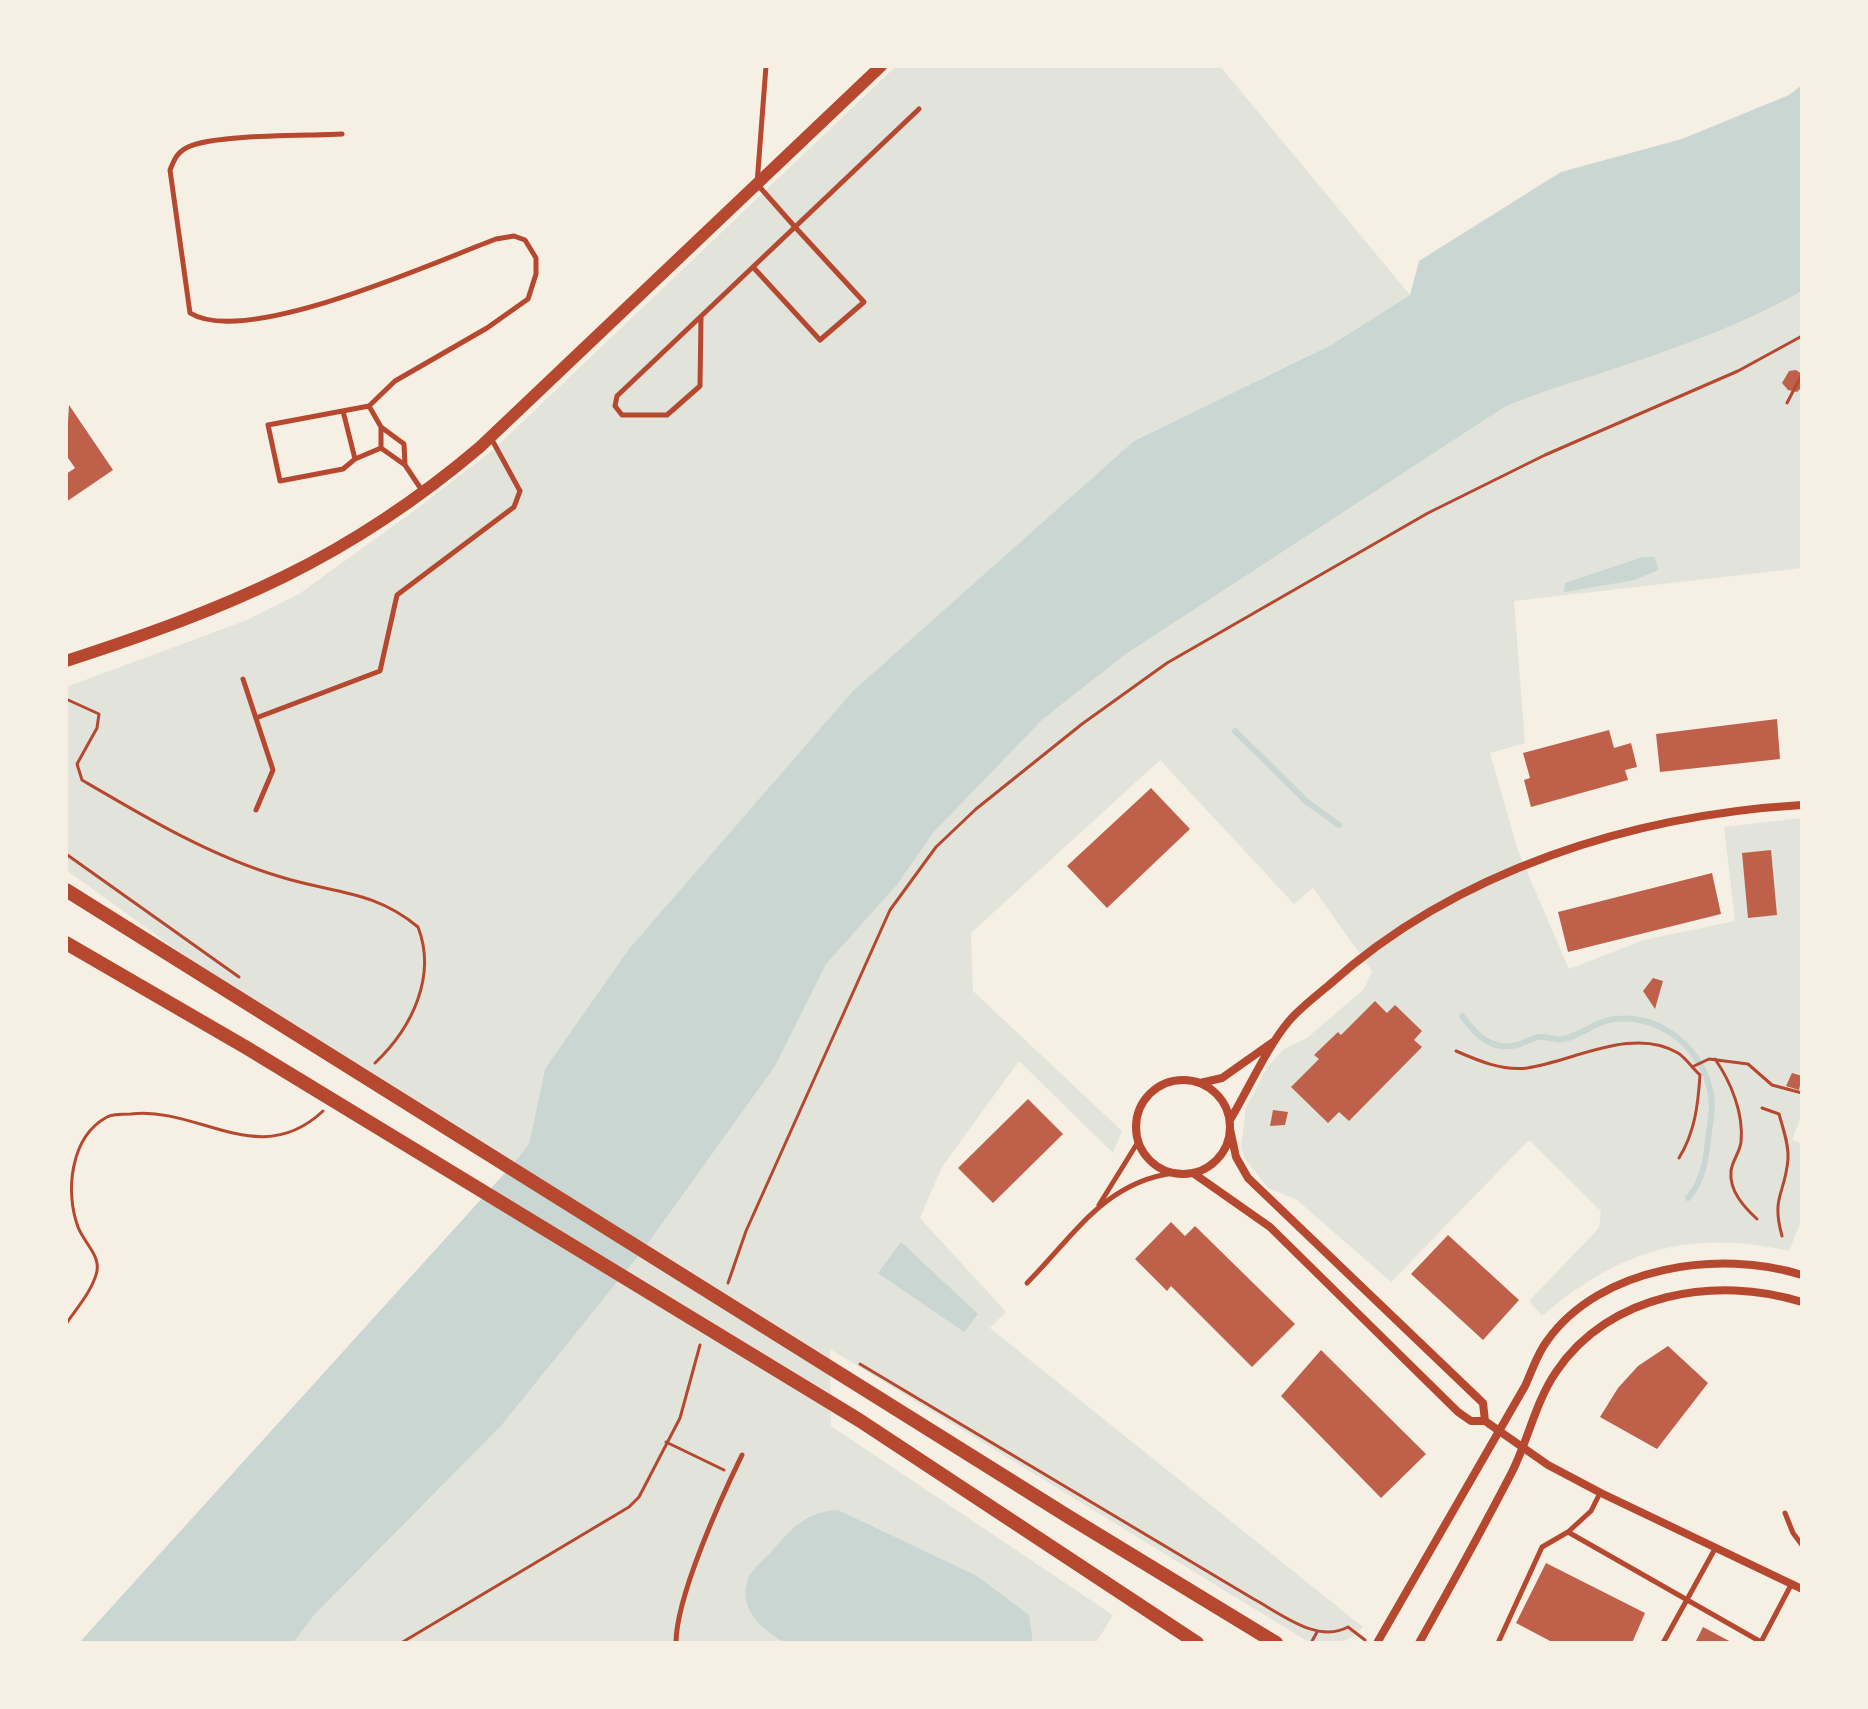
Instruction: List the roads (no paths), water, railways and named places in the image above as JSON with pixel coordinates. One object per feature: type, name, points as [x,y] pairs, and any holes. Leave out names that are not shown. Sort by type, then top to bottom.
[{"type":"main road","points":[[66,890],[1276,1643]]},
{"type":"main road","points":[[66,902],[117,922]]},
{"type":"main road","points":[[66,943],[247,1048],[859,1420],[1197,1643]]},
{"type":"street","points":[[66,661],[206,614],[259,591],[356,540],[424,493],[490,437],[881,66]]},
{"type":"street","points":[[1277,1039],[1222,1078],[1200,1083],[1177,1080],[1152,1091],[1138,1114],[1138,1142],[1152,1162],[1174,1173],[1193,1173],[1219,1158],[1230,1124],[1288,1021],[1369,950],[1441,906],[1505,873],[1545,857],[1646,827],[1736,811],[1802,805]]},
{"type":"street","points":[[1200,1083],[1220,1098],[1230,1124],[1240,1169],[1254,1186],[1483,1403],[1485,1421]]},
{"type":"street","points":[[1193,1173],[1270,1227],[1458,1412],[1471,1421],[1485,1421],[1523,1450],[1601,1493],[1802,1589]]},
{"type":"street","points":[[1377,1643],[1545,1343],[1580,1309],[1642,1276],[1692,1264],[1757,1264],[1802,1275]]},
{"type":"street","points":[[1419,1643],[1523,1450],[1556,1371],[1589,1337],[1629,1311],[1658,1298],[1700,1290],[1743,1290],[1802,1302]]},
{"type":"lane","points":[[753,267],[820,340],[864,302],[757,184],[766,66]]},
{"type":"lane","points":[[701,317],[700,386],[667,415],[622,415],[615,406],[617,396],[919,109]]},
{"type":"lane","points":[[342,134],[210,141],[188,146],[176,155],[170,170],[190,313],[203,321],[226,322],[296,310],[363,292],[496,239],[514,236],[525,240],[536,258],[536,274],[528,299],[487,328],[395,381],[369,406],[268,425],[280,481],[343,469],[355,459],[381,448]]},
{"type":"lane","points":[[369,406],[381,427],[404,444],[405,465]]},
{"type":"lane","points":[[343,411],[355,459]]},
{"type":"lane","points":[[381,427],[381,448]]},
{"type":"lane","points":[[256,718],[380,671],[397,595],[514,507],[520,491],[490,437]]},
{"type":"lane","points":[[381,448],[405,465],[424,493]]},
{"type":"lane","points":[[243,679],[273,770],[256,810]]},
{"type":"lane","points":[[1027,1283],[1096,1210],[1138,1142]]},
{"type":"lane","points":[[1096,1210],[1145,1177],[1174,1173]]},
{"type":"lane","points":[[676,1643],[680,1614],[695,1567],[742,1455]]},
{"type":"lane","points":[[1498,1643],[1542,1547],[1568,1532],[1591,1511],[1601,1493]]},
{"type":"lane","points":[[1785,1513],[1802,1545]]},
{"type":"lane","points":[[1568,1532],[1761,1643],[1791,1584]]},
{"type":"lane","points":[[1663,1643],[1716,1547]]},
{"type":"waterway","points":[[1235,731],[1307,802],[1339,825]]},
{"type":"waterway","points":[[1462,1016],[1485,1040],[1499,1046],[1517,1045],[1537,1037],[1564,1039],[1609,1020],[1630,1019],[1651,1023],[1685,1044],[1707,1078],[1711,1098],[1705,1160],[1695,1189],[1688,1198]]}]
